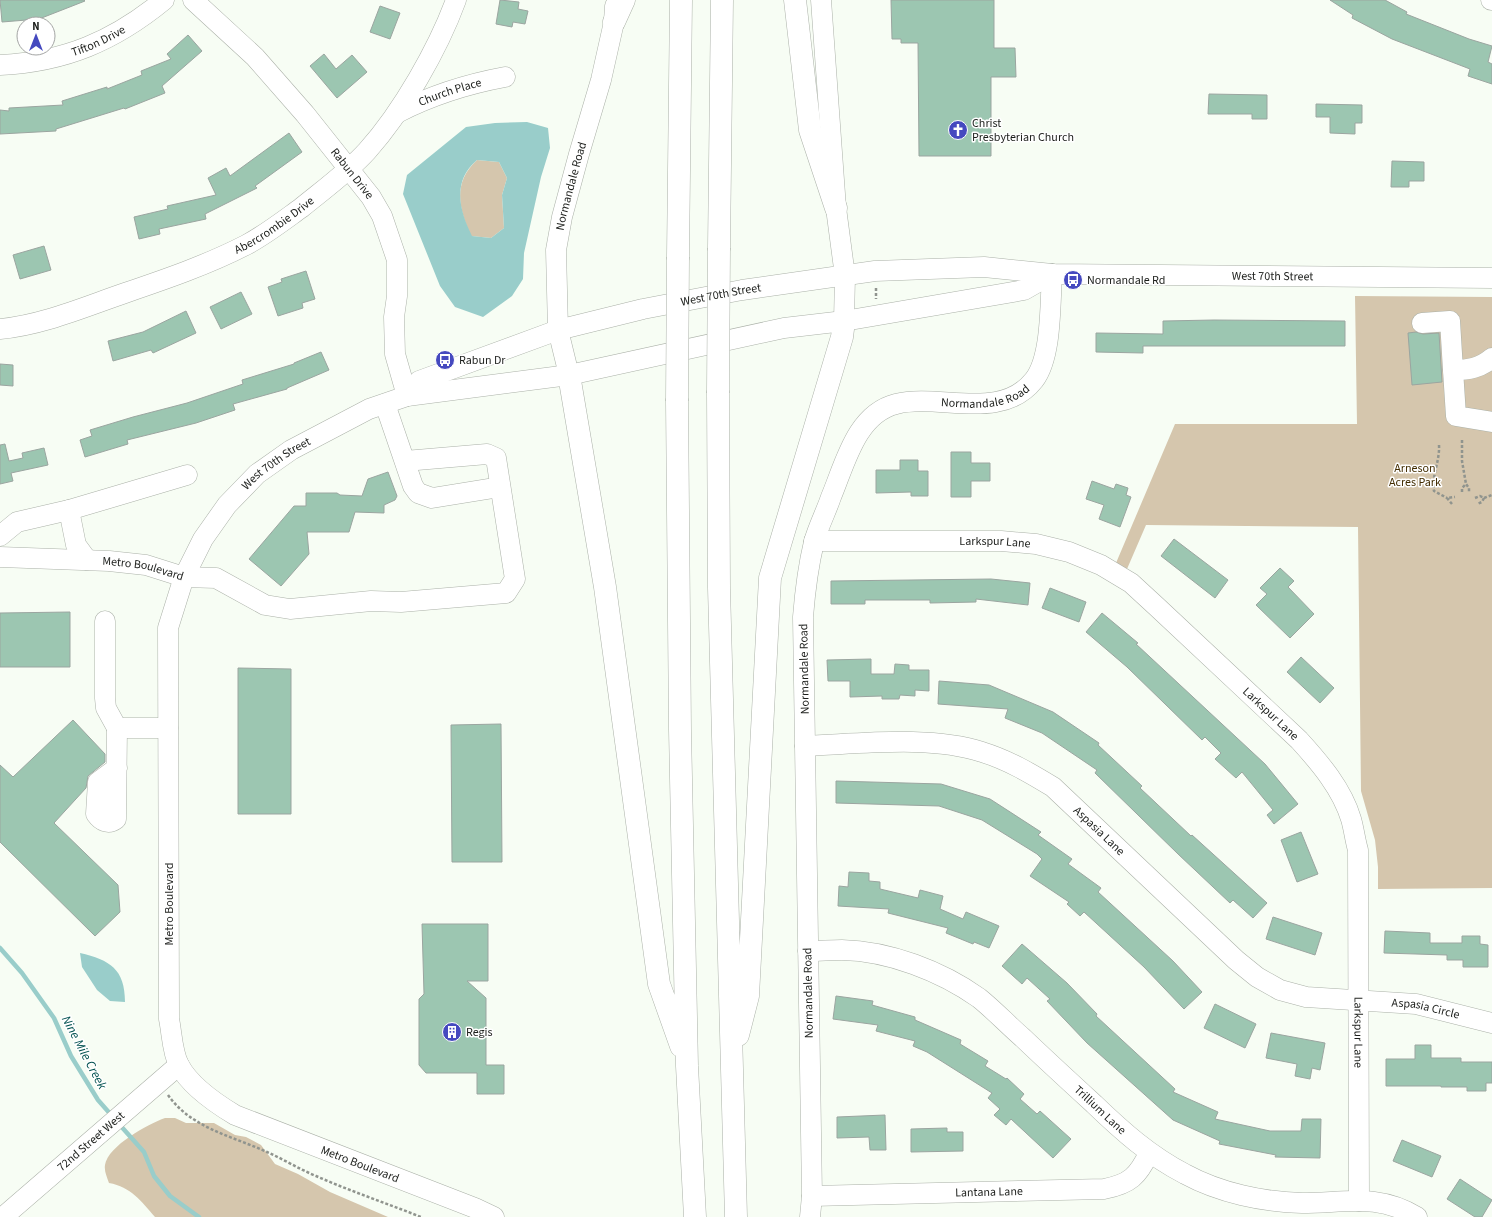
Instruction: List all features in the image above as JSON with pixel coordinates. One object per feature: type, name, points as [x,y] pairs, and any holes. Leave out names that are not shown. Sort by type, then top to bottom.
[{"type":"highway","points":[[614,22],[624,0]]},
{"type":"highway","points":[[681,0],[677,401],[680,737],[688,1066],[695,1217]]},
{"type":"highway","points":[[722,0],[718,393],[719,588],[736,1217]]},
{"type":"highway","points":[[795,0],[810,130],[836,208]]},
{"type":"highway","points":[[731,1061],[748,996],[770,578],[842,337],[844,321]]},
{"type":"highway","points":[[570,375],[605,587],[659,984],[688,1066]]},
{"type":"street","name":"Tifton Drive","points":[[0,65],[20,64],[61,56],[101,41],[139,21],[164,0]]},
{"type":"street","name":"Rabun Drive","points":[[193,0],[255,57],[305,114],[370,197],[382,216],[397,260],[397,296],[394,317],[395,354],[407,396]]},
{"type":"street","name":"Abercrombie Drive","points":[[0,329],[16,328],[60,316],[189,270],[247,244],[281,222],[367,151],[398,113],[439,40],[456,0]]},
{"type":"street","name":"Normandale Road","points":[[570,375],[558,330],[556,250],[562,217],[585,131],[601,80],[614,22],[616,0]]},
{"type":"street","points":[[821,0],[836,208],[845,276],[844,321]]},
{"type":"street","name":"Church Place","points":[[398,113],[426,98],[472,83],[505,77]]},
{"type":"street","name":"West 70th Street","points":[[407,396],[419,381],[558,330],[643,309],[742,290],[875,271],[984,267],[1052,274],[1492,278]]},
{"type":"street","name":"Normandale Road","points":[[810,1217],[812,1196],[804,617],[806,581],[814,541],[854,439],[865,424],[878,412],[896,404],[914,402],[992,403],[1008,399],[1022,392],[1034,379],[1042,365],[1047,349],[1052,274]]},
{"type":"street","name":"West 70th Street","points":[[184,576],[203,539],[227,505],[258,474],[291,450],[369,409],[407,396],[570,375],[784,328],[844,321],[1024,290],[1052,274]]},
{"type":"street","points":[[1422,323],[1450,321],[1456,416],[1492,422]]},
{"type":"street","points":[[1454,370],[1469,370],[1484,365],[1492,358]]},
{"type":"street","points":[[385,404],[413,486],[418,493],[432,498],[500,487]]},
{"type":"street","points":[[184,576],[216,578],[265,605],[290,609],[371,601],[401,602],[506,592],[515,579],[496,458],[487,454],[405,461]]},
{"type":"street","points":[[0,536],[17,522],[70,510],[187,475]]},
{"type":"street","points":[[70,510],[76,545],[87,560]]},
{"type":"street","name":"Larkspur Lane","points":[[814,541],[1001,541],[1036,544],[1069,552],[1101,565],[1131,583],[1299,740],[1320,763],[1338,790],[1351,819],[1358,850],[1359,1201]]},
{"type":"street","name":"Metro Boulevard","points":[[0,557],[87,560],[146,565],[184,576],[168,628],[169,1019],[179,1065],[196,1086],[213,1102],[235,1115],[475,1208],[494,1217]]},
{"type":"street","points":[[105,621],[105,698],[106,708],[117,728],[117,768]]},
{"type":"street","points":[[117,728],[168,728]]},
{"type":"street","name":"Aspasia Lane","points":[[805,746],[902,743],[942,744],[981,751],[1018,766],[1053,787],[1236,960],[1258,978],[1280,990],[1306,997],[1359,1000]]},
{"type":"street","name":"Trillium Lane","points":[[808,951],[844,950],[880,955],[914,965],[948,980],[978,998],[1120,1129],[1149,1153],[1185,1175],[1223,1190],[1262,1199],[1302,1203],[1359,1201],[1382,1202],[1403,1208],[1417,1217]]},
{"type":"street","name":"Aspasia Circle","points":[[1359,1000],[1416,1004],[1492,1023]]},
{"type":"street","name":"72nd Street West","points":[[3,1217],[179,1065]]},
{"type":"street","name":"Lantana Lane","points":[[812,1196],[1104,1189],[1120,1186],[1132,1178],[1143,1167],[1149,1153]]},
{"type":"path","points":[[876,281],[876,300]]},
{"type":"path","points":[[1462,440],[1462,461],[1469,493]]},
{"type":"path","points":[[1440,445],[1438,468],[1432,483],[1434,491],[1447,498],[1452,504]]},
{"type":"path","points":[[1462,492],[1462,488],[1466,484]]},
{"type":"path","points":[[1477,504],[1482,502],[1484,498],[1492,495]]},
{"type":"path","points":[[1447,498],[1455,496]]},
{"type":"path","points":[[1475,498],[1480,496],[1484,498]]},
{"type":"path","points":[[316,1176],[421,1217]]},
{"type":"green space","points":[[477,160],[499,162],[507,178],[502,195],[504,228],[491,238],[471,236],[463,216],[461,206],[460,196],[464,178],[469,169]]},
{"type":"green space","name":"Arneson Acres Park","points":[[1355,296],[1492,297],[1492,888],[1378,889],[1378,867],[1375,840],[1361,791],[1358,527],[1146,525],[1127,569],[1116,563],[1175,424],[1357,424]]},
{"type":"green space","points":[[165,1118],[175,1118],[186,1123],[214,1123],[235,1135],[246,1137],[261,1145],[275,1164],[298,1174],[330,1192],[388,1217],[155,1217],[130,1191],[109,1183],[105,1172],[105,1165],[113,1150],[121,1143],[139,1130]]},
{"type":"water","points":[[527,122],[548,128],[550,148],[541,177],[524,253],[523,279],[512,296],[483,317],[455,307],[440,286],[403,194],[407,175],[466,127],[495,123]],"holes":[[[477,160],[499,162],[507,178],[502,195],[504,228],[491,238],[472,236],[467,226],[461,206],[461,186],[464,177],[469,168]]]},
{"type":"water","points":[[80,953],[100,959],[114,968],[122,981],[125,1002],[110,1001],[97,990],[82,967]]},
{"type":"building","points":[[0,0],[85,1],[47,16],[16,16],[16,21],[2,22]]},
{"type":"building","points":[[500,0],[519,2],[518,9],[528,11],[525,24],[513,22],[512,27],[496,24]]},
{"type":"building","points":[[891,0],[994,0],[994,48],[1015,48],[1016,77],[991,77],[991,156],[919,156],[918,43],[901,43],[901,39],[892,39]]},
{"type":"building","points":[[1330,0],[1385,0],[1407,12],[1406,14],[1469,39],[1492,46],[1488,62],[1492,64],[1492,84],[1468,76],[1470,69],[1392,39],[1352,18],[1353,15]]},
{"type":"building","points":[[380,6],[400,13],[390,39],[370,32]]},
{"type":"building","points":[[188,35],[202,51],[162,86],[165,93],[125,109],[124,108],[56,129],[56,131],[0,134],[0,110],[9,111],[9,108],[63,105],[62,101],[107,87],[107,89],[142,75],[141,71],[171,59],[167,54]]},
{"type":"building","points":[[324,54],[336,69],[352,55],[367,72],[337,98],[310,66]]},
{"type":"building","points":[[1209,94],[1267,95],[1267,119],[1252,119],[1252,114],[1208,114]]},
{"type":"building","points":[[1316,104],[1362,105],[1362,123],[1355,123],[1355,134],[1330,133],[1330,117],[1316,117]]},
{"type":"building","points":[[289,133],[302,152],[255,186],[257,188],[205,214],[206,219],[159,229],[160,234],[139,239],[134,217],[168,209],[167,206],[216,195],[208,178],[226,168],[230,176]]},
{"type":"building","points":[[1392,161],[1424,162],[1424,181],[1409,181],[1409,187],[1391,187]]},
{"type":"building","points":[[44,246],[51,270],[20,279],[13,255]]},
{"type":"building","points":[[306,271],[315,299],[302,303],[303,308],[278,316],[268,287],[282,282],[281,279]]},
{"type":"building","points":[[241,292],[252,314],[221,329],[210,307]]},
{"type":"building","points":[[186,311],[196,333],[153,353],[151,350],[113,361],[108,341],[143,332]]},
{"type":"building","points":[[1163,321],[1345,321],[1345,346],[1143,346],[1143,353],[1096,352],[1096,333],[1163,334]]},
{"type":"building","points":[[1416,332],[1423,334],[1439,333],[1442,382],[1412,385],[1408,333]]},
{"type":"building","points":[[321,352],[329,370],[287,389],[233,404],[235,410],[196,423],[127,440],[128,444],[85,457],[80,440],[92,436],[90,430],[187,403],[243,384],[242,380],[294,364]]},
{"type":"building","points":[[0,364],[13,365],[13,386],[0,385]]},
{"type":"building","points":[[5,444],[9,461],[23,458],[22,453],[44,448],[48,465],[11,473],[13,481],[0,484],[0,445]]},
{"type":"building","points":[[951,452],[971,452],[971,463],[990,463],[990,481],[971,481],[971,497],[951,497]]},
{"type":"building","points":[[900,460],[918,460],[918,471],[928,471],[928,496],[911,496],[911,492],[876,493],[876,470],[900,470]]},
{"type":"building","points":[[388,472],[397,496],[395,500],[384,505],[384,513],[355,512],[349,532],[307,532],[309,554],[281,586],[249,559],[294,506],[306,506],[306,493],[337,493],[340,495],[362,496],[368,479]]},
{"type":"building","points":[[1092,481],[1114,489],[1116,484],[1128,488],[1126,495],[1131,497],[1120,527],[1099,519],[1104,505],[1086,499]]},
{"type":"building","points":[[1174,539],[1228,580],[1215,598],[1161,556]]},
{"type":"building","points":[[1280,568],[1294,581],[1288,587],[1314,614],[1290,638],[1256,605],[1267,594],[1260,588]]},
{"type":"building","points":[[991,579],[1030,583],[1028,605],[976,599],[976,602],[930,603],[930,600],[865,600],[865,604],[831,604],[831,581]]},
{"type":"building","points":[[1050,588],[1086,602],[1079,622],[1042,608]]},
{"type":"building","points":[[70,612],[70,667],[0,667],[0,613]]},
{"type":"building","points":[[1102,613],[1138,643],[1136,644],[1265,764],[1298,804],[1274,824],[1267,815],[1273,810],[1242,772],[1236,778],[1215,759],[1221,753],[1205,737],[1202,740],[1127,667],[1086,632]]},
{"type":"building","points":[[1301,657],[1334,688],[1320,703],[1287,672]]},
{"type":"building","points":[[871,659],[871,674],[894,674],[895,664],[909,665],[909,670],[929,670],[929,691],[915,690],[915,696],[900,695],[899,699],[882,699],[882,696],[850,697],[850,681],[828,681],[827,660]]},
{"type":"building","points":[[238,668],[291,669],[291,814],[238,814]]},
{"type":"building","points":[[939,681],[989,685],[1053,712],[1099,743],[1098,745],[1142,786],[1140,788],[1191,836],[1192,835],[1267,903],[1253,918],[1233,900],[1230,903],[1095,773],[1097,770],[1042,733],[1005,718],[1008,709],[938,704]]},
{"type":"building","points":[[73,720],[105,754],[105,762],[88,776],[86,788],[54,823],[118,885],[120,912],[95,936],[0,842],[0,765],[13,777]]},
{"type":"building","points":[[501,724],[502,862],[452,862],[451,725]]},
{"type":"building","points":[[836,781],[941,784],[990,799],[1041,832],[1038,835],[1072,859],[1068,864],[1101,888],[1098,892],[1173,961],[1202,992],[1184,1009],[1144,967],[1084,912],[1080,916],[1067,904],[1069,902],[1030,876],[1042,859],[1037,854],[982,820],[939,806],[836,803]]},
{"type":"building","points":[[1301,832],[1318,874],[1297,882],[1281,840]]},
{"type":"building","points":[[849,872],[869,873],[869,881],[880,882],[880,889],[918,898],[920,890],[943,896],[940,909],[963,919],[966,912],[999,926],[989,948],[974,942],[973,944],[946,933],[948,928],[888,913],[889,909],[838,906],[839,886],[848,887]]},
{"type":"building","points":[[1273,917],[1322,933],[1315,955],[1266,939]]},
{"type":"building","points":[[422,924],[488,924],[488,981],[467,981],[486,998],[486,1065],[504,1065],[504,1094],[477,1094],[477,1073],[426,1073],[419,1065],[419,999],[424,994]]},
{"type":"building","points":[[1385,931],[1430,933],[1430,943],[1462,943],[1462,936],[1480,936],[1480,944],[1488,945],[1488,967],[1463,967],[1463,960],[1447,960],[1447,955],[1384,953]]},
{"type":"building","points":[[1022,944],[1067,983],[1097,1014],[1096,1016],[1175,1089],[1173,1092],[1218,1112],[1215,1119],[1270,1131],[1301,1131],[1302,1119],[1321,1119],[1320,1158],[1275,1157],[1276,1155],[1219,1144],[1220,1141],[1173,1120],[1087,1043],[1047,1001],[1050,999],[1027,978],[1022,984],[1002,966]]},
{"type":"building","points":[[836,996],[873,1001],[872,1005],[915,1017],[915,1020],[961,1040],[960,1044],[988,1061],[985,1066],[1006,1079],[1007,1078],[1024,1094],[1020,1099],[1037,1114],[1040,1111],[1071,1139],[1053,1158],[1011,1119],[1006,1125],[994,1115],[1000,1109],[988,1098],[992,1093],[927,1052],[913,1046],[915,1041],[876,1031],[878,1025],[833,1019]]},
{"type":"building","points":[[1215,1004],[1256,1024],[1245,1048],[1204,1028]]},
{"type":"building","points":[[1271,1033],[1325,1043],[1320,1070],[1312,1068],[1310,1079],[1295,1076],[1297,1064],[1266,1058]]},
{"type":"building","points":[[1415,1045],[1431,1045],[1431,1058],[1461,1058],[1461,1062],[1492,1062],[1492,1083],[1486,1083],[1486,1091],[1467,1091],[1467,1087],[1386,1086],[1386,1059],[1415,1059]]},
{"type":"building","points":[[885,1115],[886,1150],[870,1150],[869,1137],[837,1138],[837,1117]]},
{"type":"building","points":[[947,1128],[947,1132],[963,1132],[963,1151],[911,1152],[911,1129]]},
{"type":"building","points":[[1402,1140],[1441,1156],[1432,1177],[1393,1161]]},
{"type":"building","points":[[1460,1179],[1492,1200],[1482,1217],[1475,1217],[1447,1199]]},
{"type":"waterway","name":"Nine Mile Creek","points":[[0,948],[22,973],[54,1018],[71,1056],[98,1100],[113,1117]]},
{"type":"waterway","name":"Nine Mile Creek","points":[[119,1124],[144,1152],[154,1176],[170,1196],[199,1217]]},
{"type":"place","name":"Christ Presbyterian Church","points":[[958,130]]},
{"type":"place","name":"Normandale Rd","points":[[1073,280]]},
{"type":"place","name":"Rabun Dr","points":[[445,360]]},
{"type":"place","name":"Regis","points":[[452,1032]]}]
